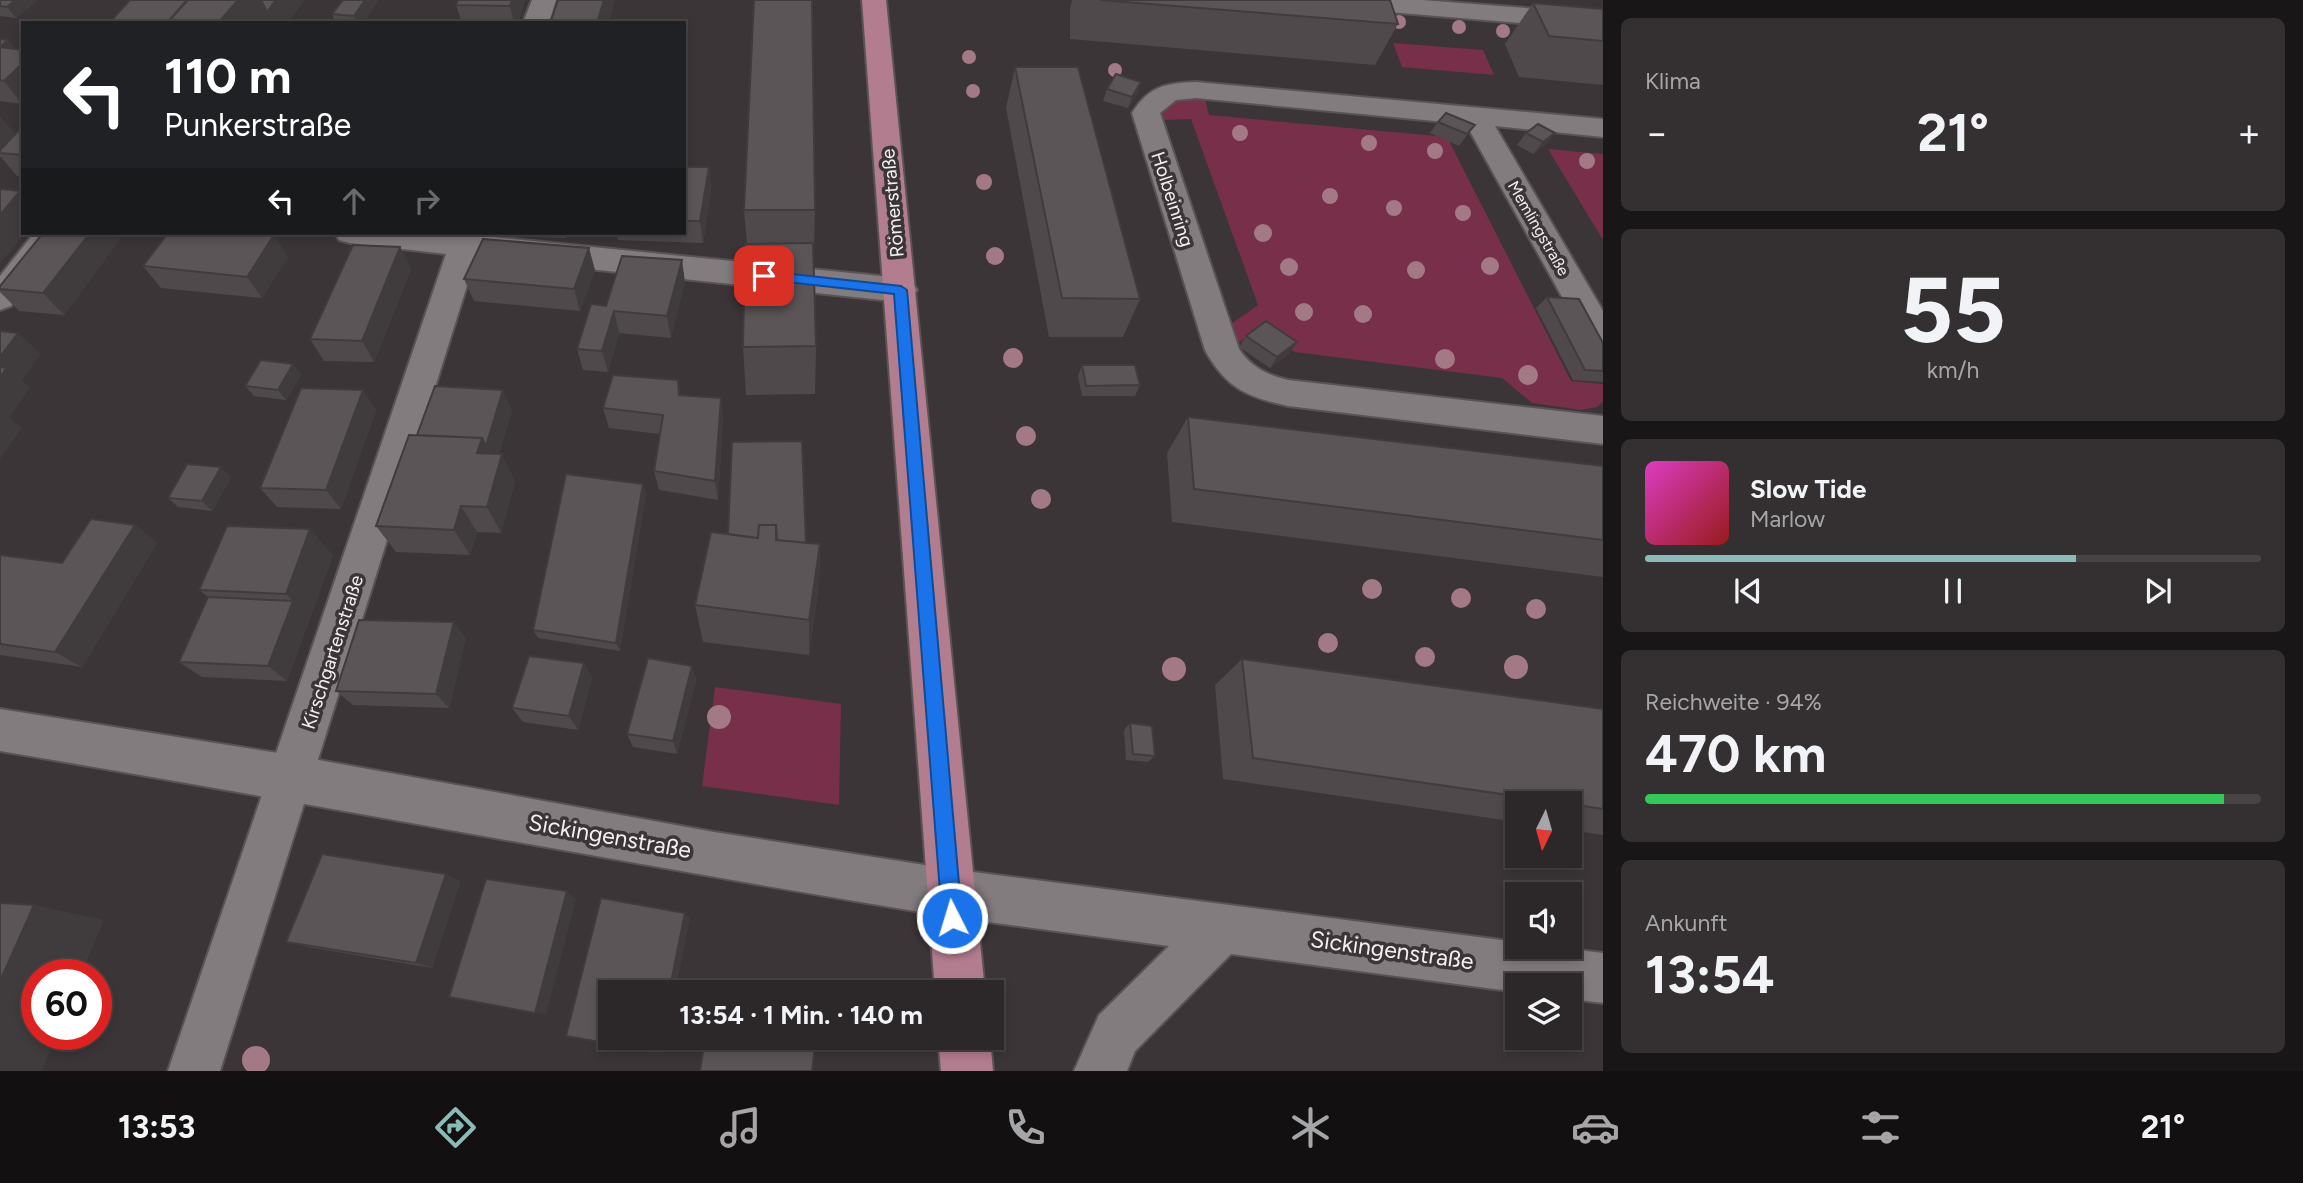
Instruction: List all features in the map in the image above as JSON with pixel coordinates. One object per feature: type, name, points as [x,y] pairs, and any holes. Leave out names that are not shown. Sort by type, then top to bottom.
[{"type":"main road","name":"Römerstraße","points":[[874,0],[959,980]]},
{"type":"main road","points":[[965,1050],[967,1071]]},
{"type":"street","points":[[537,21],[544,0]]},
{"type":"street","points":[[1329,0],[1405,3],[1603,22]]},
{"type":"street","name":"Holbeinring","points":[[1603,128],[1196,90],[1177,91],[1158,97],[1146,113],[1222,350],[1235,371],[1264,388],[1288,393],[1603,430]]},
{"type":"street","name":"Memlingstraße","points":[[1476,117],[1603,340]]},
{"type":"street","points":[[0,298],[49,235]]},
{"type":"street","points":[[396,235],[466,238],[901,290]]},
{"type":"street","name":"Kirschgartenstraße","points":[[194,1071],[466,238]]},
{"type":"street","name":"Sickingenstraße","points":[[0,730],[291,777],[714,855],[950,893],[1603,978]]},
{"type":"street","points":[[1100,1071],[1117,1033],[1222,928]]},
{"type":"shaded area","points":[[1393,43],[1483,50],[1494,75],[1402,67]]},
{"type":"shaded area","points":[[1185,98],[1205,99],[1209,115],[1447,137],[1571,381],[1603,384],[1603,402],[1597,407],[1581,410],[1532,403],[1502,378],[1295,352],[1258,329],[1238,343],[1231,324],[1258,305],[1191,119],[1163,120],[1160,111],[1168,102]]},
{"type":"shaded area","points":[[1548,149],[1603,154],[1603,240]]},
{"type":"shaded area","points":[[715,687],[841,704],[839,805],[702,786]]},
{"type":"building","points":[[0,0],[15,0],[7,7],[0,6]]},
{"type":"building","points":[[130,0],[187,0],[169,21],[111,21]]},
{"type":"building","points":[[188,0],[238,0],[220,21],[169,21]]},
{"type":"building","points":[[261,0],[276,0],[267,12]]},
{"type":"building","points":[[343,0],[365,0],[354,16],[332,14]]},
{"type":"building","points":[[458,0],[512,0],[510,6],[456,5]]},
{"type":"building","points":[[558,0],[604,0],[598,21],[551,21]]},
{"type":"building","points":[[754,0],[812,0],[815,210],[744,210]]},
{"type":"building","points":[[1100,0],[1390,0],[1398,24]]},
{"type":"building","points":[[1533,3],[1603,9],[1603,41],[1549,36]]},
{"type":"building","points":[[0,39],[8,40],[0,47]]},
{"type":"building","points":[[0,47],[21,50],[21,65],[4,81],[0,80]]},
{"type":"building","points":[[1015,67],[1078,67],[1140,299],[1062,298]]},
{"type":"building","points":[[1116,74],[1141,82],[1132,97],[1107,89]]},
{"type":"building","points":[[1446,113],[1475,125],[1467,134],[1438,122]]},
{"type":"building","points":[[1538,124],[1555,133],[1543,142],[1526,133]]},
{"type":"building","points":[[21,128],[21,155],[0,153]]},
{"type":"building","points":[[686,167],[709,167],[700,221],[686,221]]},
{"type":"building","points":[[0,189],[20,191],[0,215]]},
{"type":"building","points":[[41,235],[88,235],[43,293],[0,289]]},
{"type":"building","points":[[166,235],[274,235],[247,277],[143,266]]},
{"type":"building","points":[[483,239],[589,248],[574,289],[464,279]]},
{"type":"building","points":[[813,243],[816,346],[743,347],[745,244]]},
{"type":"building","points":[[353,245],[400,247],[362,341],[310,339]]},
{"type":"building","points":[[622,256],[682,260],[667,316],[614,311],[602,351],[577,349],[591,304],[606,306]]},
{"type":"building","points":[[1547,297],[1579,299],[1603,343],[1603,371],[1585,370]]},
{"type":"building","points":[[1266,321],[1297,342],[1277,357],[1246,336]]},
{"type":"building","points":[[0,331],[18,333],[0,357]]},
{"type":"building","points":[[261,360],[293,364],[278,390],[245,386]]},
{"type":"building","points":[[1082,365],[1135,365],[1140,385],[1086,386]]},
{"type":"building","points":[[0,367],[7,368],[0,377]]},
{"type":"building","points":[[613,375],[678,380],[679,395],[721,398],[715,481],[654,471],[663,415],[603,408]]},
{"type":"building","points":[[435,386],[503,390],[486,446],[482,438],[417,435]]},
{"type":"building","points":[[301,388],[363,390],[326,490],[260,488]]},
{"type":"building","points":[[1188,417],[1603,466],[1603,540],[1194,489]]},
{"type":"building","points":[[409,435],[482,438],[477,453],[502,454],[487,507],[461,506],[454,530],[376,526]]},
{"type":"building","points":[[802,441],[806,543],[777,540],[776,525],[759,525],[758,538],[728,534],[732,442]]},
{"type":"building","points":[[187,464],[221,467],[202,501],[168,498]]},
{"type":"building","points":[[566,474],[643,484],[616,643],[533,630]]},
{"type":"building","points":[[91,519],[135,525],[55,652],[0,644],[0,555],[62,563]]},
{"type":"building","points":[[759,525],[776,525],[776,540],[820,544],[809,620],[695,605],[711,532],[758,538]]},
{"type":"building","points":[[227,526],[310,529],[286,594],[199,590]]},
{"type":"building","points":[[208,597],[293,601],[268,666],[179,662]]},
{"type":"building","points":[[359,620],[454,622],[436,694],[336,691]]},
{"type":"building","points":[[529,656],[584,663],[569,716],[512,708]]},
{"type":"building","points":[[648,658],[692,666],[673,741],[627,734]]},
{"type":"building","points":[[1242,659],[1603,709],[1603,809],[1582,806],[1582,791],[1505,791],[1505,795],[1253,758]]},
{"type":"building","points":[[1130,723],[1152,726],[1155,756],[1133,754]]},
{"type":"building","points":[[322,854],[446,874],[416,963],[286,942]]},
{"type":"building","points":[[486,879],[567,891],[535,1013],[449,997]]},
{"type":"building","points":[[601,898],[685,913],[671,980],[598,980],[598,1042],[566,1036]]},
{"type":"building","points":[[0,903],[34,905],[0,981]]},
{"type":"building","points":[[703,1050],[815,1050],[812,1071],[700,1071]]},
{"type":"route","points":[[764,276],[901,290],[952,918]]}]
